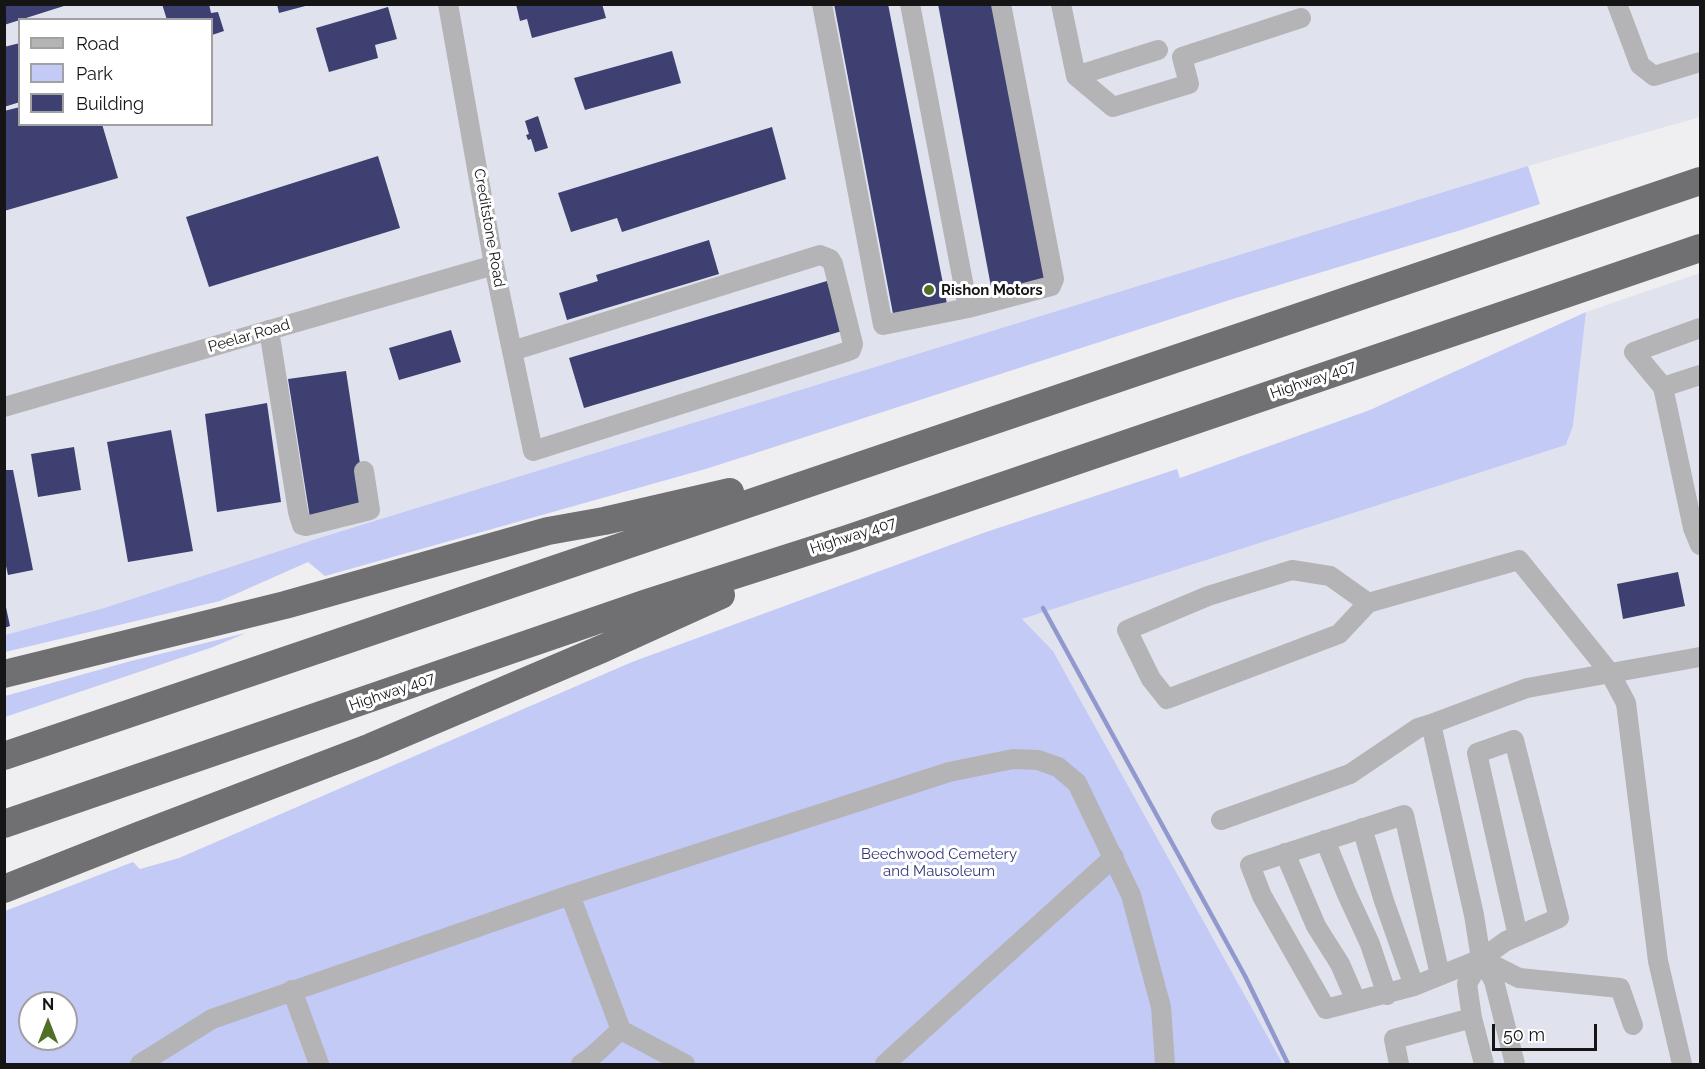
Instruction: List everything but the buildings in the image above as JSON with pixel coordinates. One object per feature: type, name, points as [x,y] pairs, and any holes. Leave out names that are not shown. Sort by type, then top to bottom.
[{"type":"highway","points":[[4,756],[1701,181]]},
{"type":"highway","name":"Highway 407","points":[[4,824],[647,603],[847,539],[1701,248]]},
{"type":"highway","points":[[4,674],[285,605],[548,531],[604,521],[879,458]]},
{"type":"highway","points":[[4,889],[381,743],[593,653],[847,539]]},
{"type":"highway","points":[[4,877],[138,836]]},
{"type":"street","name":"Creditstone Road","points":[[448,4],[494,265],[512,351],[533,451],[851,350],[852,337],[833,264],[830,259],[820,255],[512,351]]},
{"type":"street","points":[[822,4],[883,325],[968,308],[1051,285],[1054,279],[1002,4]]},
{"type":"street","points":[[910,4],[968,308]]},
{"type":"street","points":[[1061,4],[1076,76],[1113,107],[1189,84],[1182,57],[1301,18]]},
{"type":"street","points":[[1617,4],[1640,65],[1654,76],[1701,62]]},
{"type":"street","points":[[1076,76],[1158,50]]},
{"type":"street","name":"Peelar Road","points":[[4,406],[494,265]]},
{"type":"street","points":[[1701,328],[1634,352],[1663,387],[1693,528],[1701,545]]},
{"type":"street","points":[[269,330],[302,525],[306,526],[370,510],[364,471]]},
{"type":"street","points":[[1663,387],[1701,375]]},
{"type":"street","points":[[1368,603],[1330,576],[1292,570],[1208,596],[1127,630],[1150,679],[1167,699],[1339,634],[1368,603],[1519,560],[1610,672],[1626,703],[1658,961],[1682,1065]]},
{"type":"street","points":[[1221,820],[1350,774],[1418,728],[1527,688],[1701,657]]},
{"type":"street","points":[[1431,724],[1474,915],[1481,959],[1494,981],[1515,1065]]},
{"type":"street","points":[[1440,975],[1404,815],[1250,865],[1262,896],[1326,1009],[1414,986],[1481,959],[1506,941],[1518,936],[1559,918],[1515,740],[1477,753],[1518,936]]},
{"type":"street","points":[[141,1065],[212,1019],[292,990],[570,895],[949,772],[1013,759],[1038,760],[1058,767],[1077,783],[1114,857],[1131,895],[1161,1007],[1165,1065]]},
{"type":"street","points":[[1362,828],[1414,986]]},
{"type":"street","points":[[1325,840],[1370,944],[1387,994]]},
{"type":"street","points":[[1286,853],[1316,926],[1340,964],[1356,1001]]},
{"type":"street","points":[[885,1065],[1114,857]]},
{"type":"street","points":[[570,895],[621,1030],[685,1065]]},
{"type":"street","points":[[1481,959],[1467,984],[1472,1018],[1484,1065]]},
{"type":"street","points":[[1481,959],[1519,978],[1620,988],[1633,1025]]},
{"type":"street","points":[[292,990],[319,1065]]},
{"type":"street","points":[[1399,1065],[1394,1039],[1472,1018]]},
{"type":"street","points":[[581,1065],[621,1030]]},
{"type":"shaded area","points":[[5,5],[1700,5],[1700,117],[1528,166],[319,538],[104,608],[5,635]]},
{"type":"shaded area","points":[[1700,273],[1700,1064],[1283,1064],[1053,651],[1022,619],[1566,445],[1573,426],[1586,312]]},
{"type":"green space","points":[[1528,166],[1540,204],[1461,230],[1236,298],[709,468],[325,576],[308,562],[220,601],[5,652],[5,635],[104,608],[319,538]]},
{"type":"green space","name":"Beechwood Cemetery and Mausoleum","points":[[1586,312],[1573,426],[1566,445],[1022,619],[1053,651],[1283,1064],[5,1064],[5,911],[133,862],[140,869],[179,858],[632,662],[986,532],[1177,469],[1180,478],[1370,410]]},
{"type":"green space","points":[[246,633],[213,647],[5,717],[5,696],[131,661]]},
{"type":"waterway","points":[[1043,608],[1245,976],[1288,1064]]},
{"type":"place","name":"Rishon Motors","points":[[929,290]]}]
